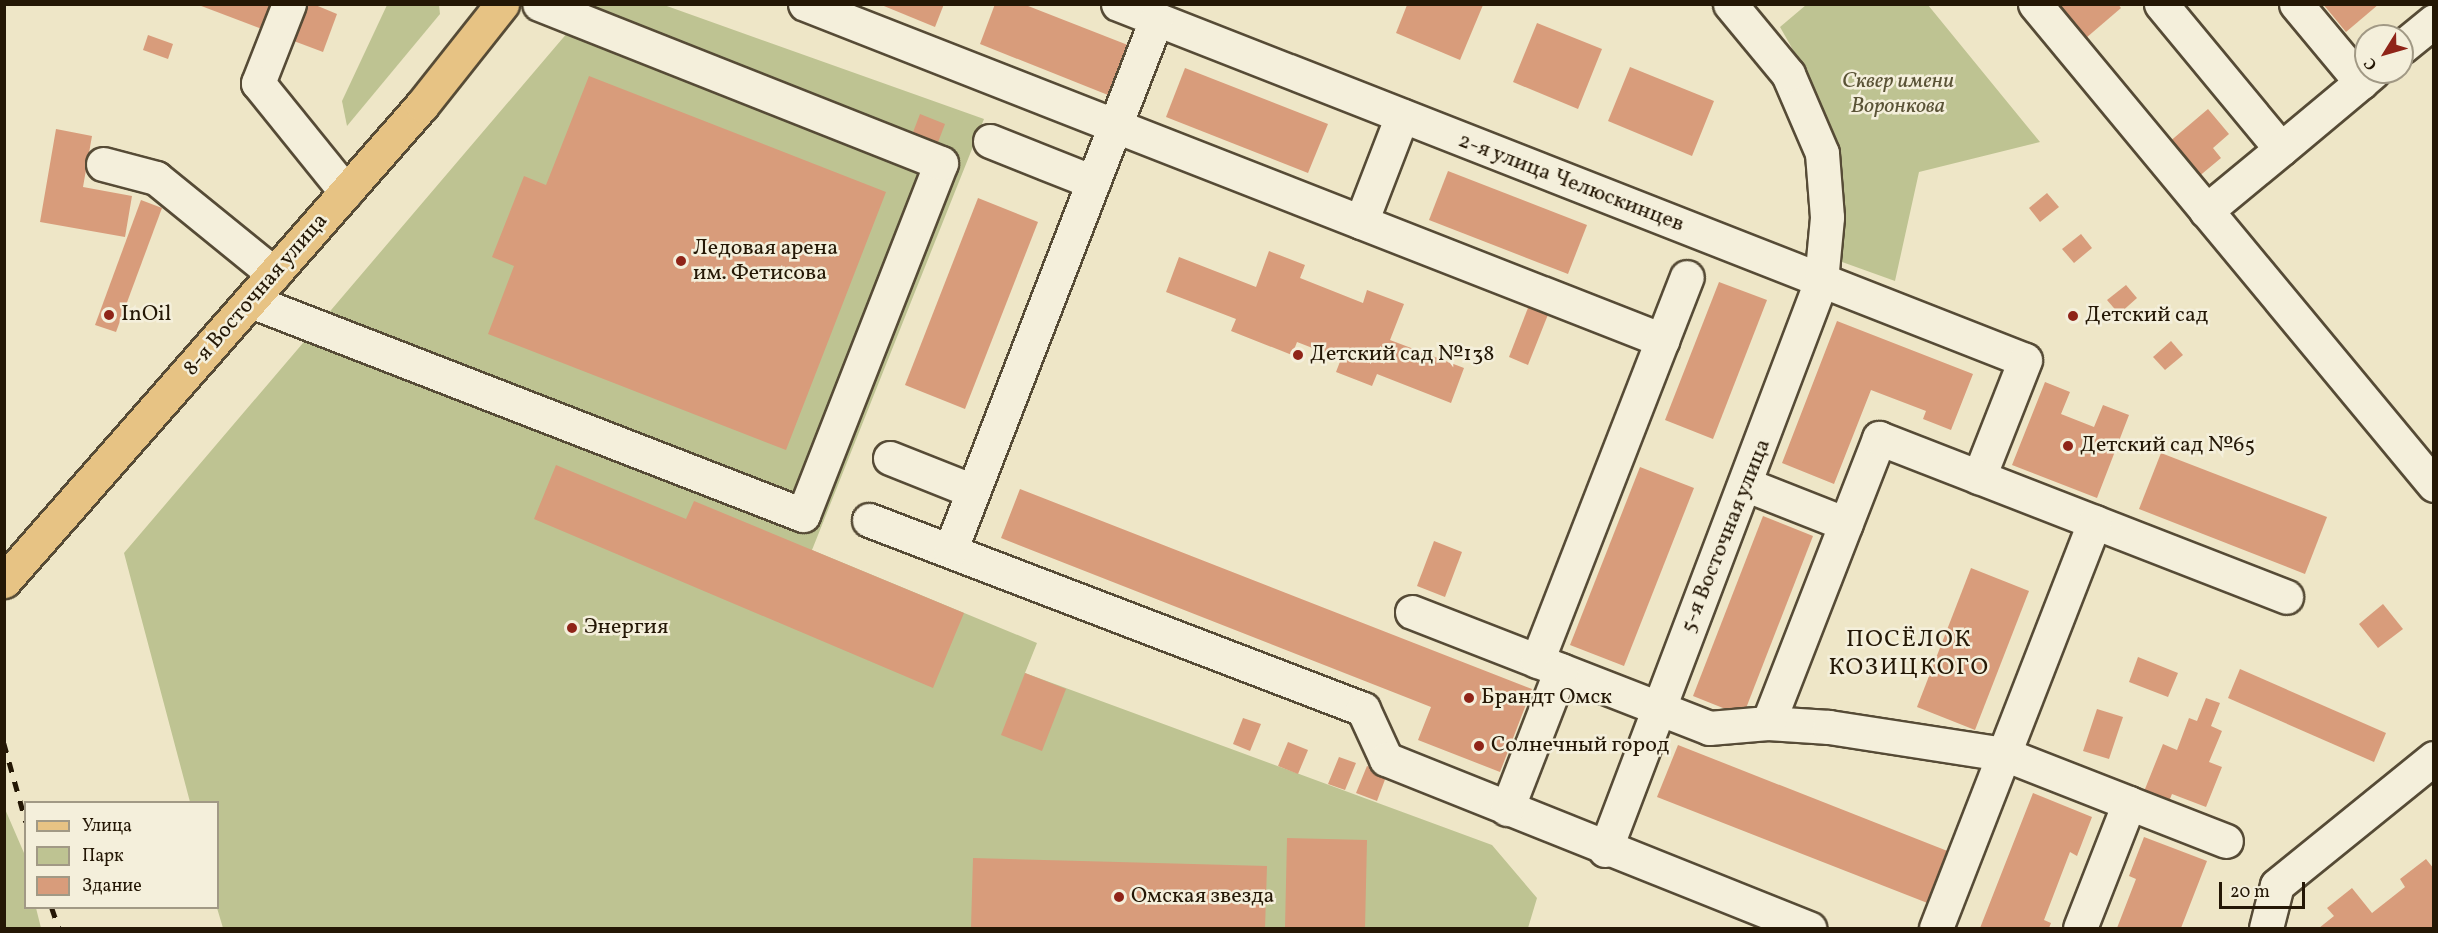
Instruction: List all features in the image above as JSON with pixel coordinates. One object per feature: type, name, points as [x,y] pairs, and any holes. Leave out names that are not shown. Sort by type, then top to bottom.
[{"type":"main road","name":"8-я Восточная улица","points":[[4,581],[346,192],[493,8]]},
{"type":"street","points":[[289,4],[258,83],[346,192]]},
{"type":"street","points":[[251,301],[803,514],[941,163],[539,4]]},
{"type":"street","points":[[805,4],[1662,340]]},
{"type":"street","name":"2-я улица Челюскинцев","points":[[1118,4],[2025,360],[1979,477]]},
{"type":"street","name":"5-я Восточная улица","points":[[1605,850],[1657,708],[1747,484],[1821,281],[1827,216],[1822,153],[1788,74],[1730,4]]},
{"type":"street","points":[[2035,4],[2433,485]]},
{"type":"street","points":[[2161,4],[2281,149]]},
{"type":"street","points":[[2296,4],[2354,64]]},
{"type":"street","points":[[2414,37],[2433,20],[2422,4]]},
{"type":"street","points":[[950,550],[1156,20]]},
{"type":"street","points":[[2206,211],[2359,84]]},
{"type":"street","points":[[1361,222],[1402,116]]},
{"type":"street","points":[[990,141],[1093,182]]},
{"type":"street","points":[[103,164],[156,178],[274,274]]},
{"type":"street","points":[[1507,808],[1549,665],[1662,340],[1687,278]]},
{"type":"street","points":[[1768,723],[1879,438],[2286,597]]},
{"type":"street","points":[[890,458],[973,491]]},
{"type":"street","points":[[1747,484],[1845,524]]},
{"type":"street","points":[[869,520],[1363,709],[1386,759],[1605,850],[1809,928]]},
{"type":"street","points":[[1936,928],[2094,522]]},
{"type":"street","points":[[1412,612],[1709,728],[1768,723],[2004,754],[2226,841]]},
{"type":"street","points":[[2266,928],[2277,885],[2433,758]]},
{"type":"street","points":[[2080,928],[2129,803]]},
{"type":"green space","points":[[387,5],[439,5],[440,14],[347,126],[342,101]]},
{"type":"green space","points":[[591,5],[664,5],[984,119],[812,550],[1037,643],[1025,673],[1492,845],[1537,898],[1528,928],[223,928],[217,909],[219,801],[190,801],[124,553]]},
{"type":"green space","name":"Сквер имени Воронкова","points":[[1806,5],[1928,5],[2040,142],[1919,172],[1895,281],[1831,258],[1834,151],[1805,71],[1780,27]]},
{"type":"green space","points":[[5,809],[24,853],[24,909],[36,909],[41,928],[5,928]]},
{"type":"building","points":[[196,4],[313,4],[337,14],[323,52]]},
{"type":"building","points":[[879,4],[944,4],[935,27]]},
{"type":"building","points":[[995,4],[1023,4],[1138,49],[1118,99],[980,44]]},
{"type":"building","points":[[2058,4],[2118,4],[2121,8],[2086,38]]},
{"type":"building","points":[[2323,4],[2379,4],[2354,24],[2346,32]]},
{"type":"building","points":[[1407,5],[1483,5],[1460,60],[1396,33]]},
{"type":"building","points":[[1537,23],[1602,49],[1578,109],[1513,82]]},
{"type":"building","points":[[148,35],[173,44],[168,59],[143,50]]},
{"type":"building","points":[[1630,67],[1714,101],[1692,156],[1608,121]]},
{"type":"building","points":[[1185,68],[1328,124],[1308,173],[1166,117]]},
{"type":"building","name":"Ледовая арена им. Фетисова","points":[[589,76],[886,192],[786,450],[488,334],[514,266],[492,257],[524,176],[546,185]]},
{"type":"building","points":[[2208,109],[2229,134],[2213,148],[2221,158],[2197,178],[2168,143]]},
{"type":"building","points":[[920,114],[945,124],[932,158],[907,148]]},
{"type":"building","points":[[56,129],[92,136],[83,187],[132,196],[125,237],[40,222]]},
{"type":"building","points":[[1448,171],[1587,225],[1568,274],[1429,220]]},
{"type":"building","points":[[2047,193],[2059,207],[2040,222],[2029,208]]},
{"type":"building","points":[[978,198],[1038,222],[965,409],[905,385]]},
{"type":"building","points":[[141,200],[162,208],[116,332],[95,325]]},
{"type":"building","points":[[2081,234],[2092,248],[2074,263],[2062,249]]},
{"type":"building","points":[[1269,251],[1305,265],[1300,278],[1363,303],[1367,290],[1404,304],[1390,340],[1464,368],[1451,403],[1377,374],[1372,386],[1336,372],[1341,359],[1297,342],[1292,355],[1231,331],[1236,319],[1166,292],[1179,257],[1256,287]]},
{"type":"building","points":[[1719,282],[1767,300],[1713,439],[1665,420]]},
{"type":"building","points":[[2126,285],[2137,298],[2119,314],[2107,300]]},
{"type":"building","points":[[1531,300],[1551,307],[1528,365],[1509,357]]},
{"type":"building","points":[[1837,321],[1973,374],[1951,430],[1923,419],[1926,411],[1871,390],[1834,484],[1782,463]]},
{"type":"building","points":[[2171,341],[2183,355],[2165,370],[2153,357]]},
{"type":"building","name":"Детский сад №65","points":[[2045,382],[2070,392],[2061,414],[2094,427],[2103,405],[2129,415],[2097,498],[2012,465]]},
{"type":"building","points":[[2161,453],[2327,517],[2305,574],[2139,509]]},
{"type":"building","points":[[556,465],[686,519],[694,501],[964,613],[933,688],[534,519]]},
{"type":"building","points":[[1640,467],[1694,488],[1624,666],[1570,645]]},
{"type":"building","points":[[1020,489],[1532,689],[1500,772],[1418,740],[1431,707],[1001,538]]},
{"type":"building","points":[[1763,516],[1813,536],[1743,716],[1693,696]]},
{"type":"building","points":[[1434,541],[1462,552],[1445,597],[1417,586]]},
{"type":"building","points":[[1971,568],[2029,591],[1975,730],[1917,707]]},
{"type":"building","points":[[2383,604],[2403,629],[2378,648],[2359,624]]},
{"type":"building","points":[[2138,657],[2178,673],[2168,697],[2129,682]]},
{"type":"building","points":[[2240,669],[2386,733],[2374,762],[2228,698]]},
{"type":"building","points":[[1025,673],[1066,689],[1042,751],[1001,735]]},
{"type":"building","points":[[2206,698],[2220,703],[2211,726],[2222,731],[2209,762],[2222,767],[2206,807],[2172,794],[2168,804],[2143,794],[2163,744],[2177,750],[2189,718],[2197,721]]},
{"type":"building","points":[[2097,709],[2123,717],[2109,759],[2083,751]]},
{"type":"building","points":[[1243,718],[1261,724],[1250,751],[1233,744]]},
{"type":"building","points":[[1288,742],[1308,750],[1298,774],[1278,766]]},
{"type":"building","points":[[1678,745],[1950,852],[1930,904],[1657,797]]},
{"type":"building","points":[[1339,757],[1356,763],[1345,790],[1328,784]]},
{"type":"building","points":[[1367,766],[1387,774],[1377,801],[1356,793]]},
{"type":"building","points":[[2033,793],[2092,817],[2077,856],[2070,852],[2044,920],[2051,923],[2049,928],[1980,928]]},
{"type":"building","points":[[2144,837],[2207,861],[2181,928],[2117,928],[2136,879],[2129,876]]},
{"type":"building","name":"Омская звезда","points":[[1287,838],[1367,840],[1365,928],[1285,928]]},
{"type":"building","name":"Омская звезда","points":[[973,858],[1267,866],[1265,928],[971,928]]},
{"type":"building","points":[[2426,859],[2434,869],[2434,928],[2319,928],[2334,916],[2327,908],[2352,888],[2372,913],[2405,887],[2400,879]]},
{"type":"railway","points":[[4,743],[24,815]]},
{"type":"railway","points":[[52,909],[59,928]]},
{"type":"place","name":"Ледовая арена им. Фетисова","points":[[681,261]]},
{"type":"place","name":"InOil","points":[[109,315]]},
{"type":"place","name":"Детский сад","points":[[2073,316]]},
{"type":"place","name":"Детский сад №138","points":[[1298,355]]},
{"type":"place","name":"Детский сад №65","points":[[2068,446]]},
{"type":"place","name":"Энергия","points":[[572,628]]},
{"type":"place","name":"Брандт Омск","points":[[1469,698]]},
{"type":"place","name":"Солнечный город","points":[[1479,746]]},
{"type":"place","name":"Омская звезда","points":[[1119,897]]},
{"type":"district","name":"ПОСЁЛОК КОЗИЦКОГО","points":[[1909,655]]}]
